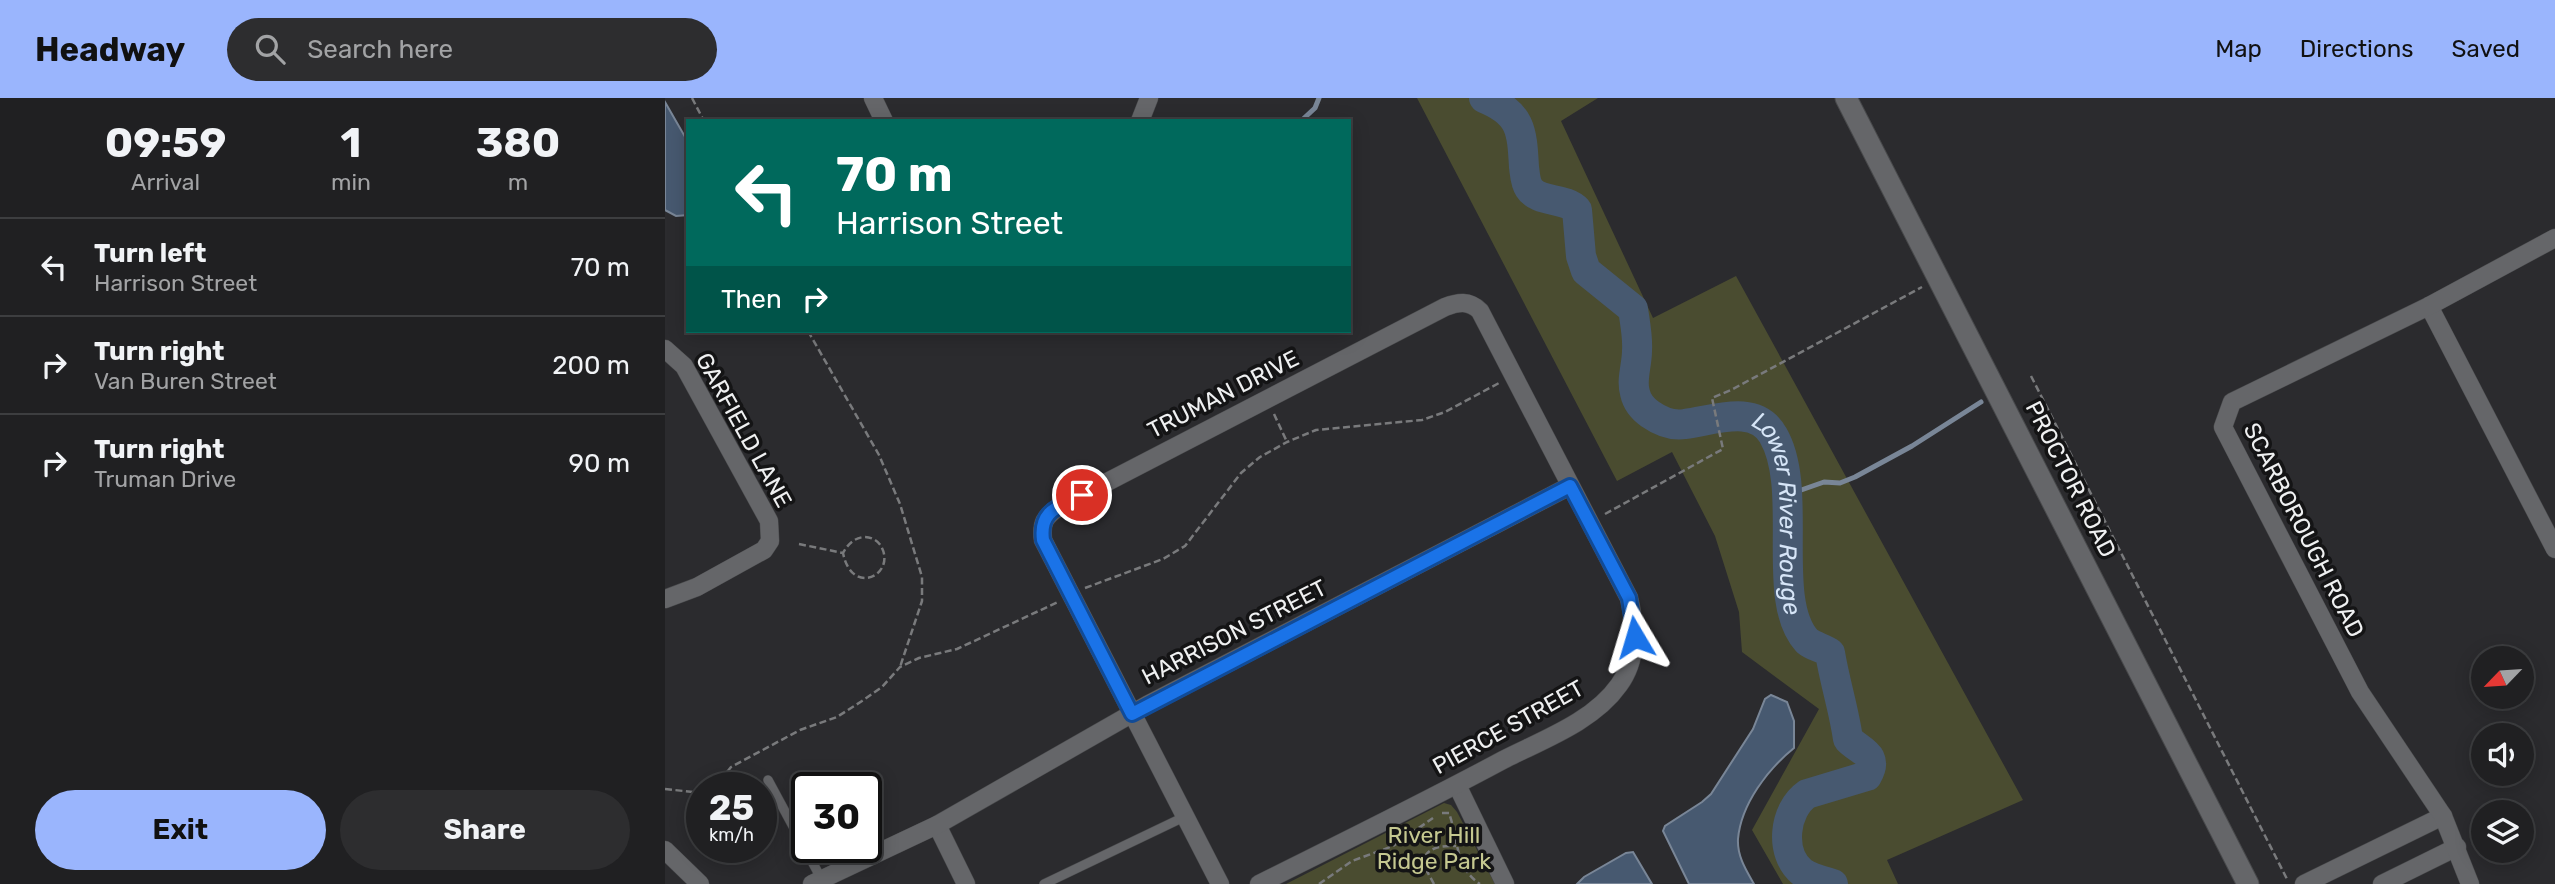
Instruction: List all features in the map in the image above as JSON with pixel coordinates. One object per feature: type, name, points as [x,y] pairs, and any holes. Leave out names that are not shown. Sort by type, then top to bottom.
[{"type":"street","points":[[873,98],[883,119]]},
{"type":"street","points":[[1141,119],[1149,98]]},
{"type":"street","name":"PROCTOR ROAD","points":[[1846,98],[2248,884]]},
{"type":"street","name":"SCARBOROUGH ROAD","points":[[2470,884],[2443,816],[2360,692],[2223,427],[2232,402],[2429,306],[2555,237]]},
{"type":"street","name":"TRUMAN DRIVE","points":[[1071,594],[1043,540],[1043,521],[1047,515],[1445,307],[1461,302],[1469,304]]},
{"type":"street","name":"PIERCE STREET","points":[[1259,884],[1457,785],[1591,714],[1611,695],[1626,674],[1635,637],[1629,598],[1480,311],[1469,304]]},
{"type":"street","points":[[2429,306],[2555,549]]},
{"type":"street","name":"GARFIELD LANE","points":[[665,349],[684,366],[756,497],[769,521],[770,541],[764,551],[697,587],[665,599]]},
{"type":"street","name":"HARRISON STREET","points":[[819,882],[937,825],[1132,714],[1570,486]]},
{"type":"street","points":[[1071,594],[1220,884]]},
{"type":"street","points":[[1457,785],[1505,884]]},
{"type":"street","points":[[2304,884],[2443,816]]},
{"type":"street","points":[[937,825],[965,884]]},
{"type":"street","points":[[2382,884],[2457,847]]},
{"type":"street","points":[[665,850],[700,884]]},
{"type":"lane","points":[[777,798],[819,882]]},
{"type":"lane","points":[[1044,884],[1184,817]]},
{"type":"path","points":[[692,98],[703,119]]},
{"type":"path","points":[[1590,522],[1723,449],[1712,398],[1938,279]]},
{"type":"path","points":[[809,333],[879,456],[900,504],[919,567],[922,601],[900,667]]},
{"type":"path","points":[[727,772],[731,767],[800,730],[837,717],[882,687],[900,667],[919,657],[957,649],[1071,594],[1163,559],[1185,546],[1241,473],[1260,457],[1287,442],[1315,430],[1422,420],[1444,412],[1514,375]]},
{"type":"path","points":[[2031,376],[2290,884]]},
{"type":"path","points":[[1272,410],[1287,442]]},
{"type":"path","points":[[870,538],[879,543],[885,562],[880,572],[872,577],[862,578],[851,573],[845,566],[843,553],[853,540],[870,538]]},
{"type":"path","points":[[799,544],[843,553]]},
{"type":"path","points":[[665,789],[686,791]]},
{"type":"path","points":[[1319,884],[1352,861],[1393,846],[1424,822],[1443,812],[1449,813],[1456,846],[1464,866],[1480,884]]},
{"type":"path","points":[[1434,884],[1422,862],[1425,855],[1434,848],[1456,846]]},
{"type":"path","points":[[1470,883],[1474,880]]},
{"type":"green space","points":[[1417,98],[1598,98],[1561,121],[1653,318],[1736,276],[2023,800],[1887,860],[1898,884],[1783,884],[1752,830],[1819,709],[1742,652],[1739,612],[1715,536],[1672,452],[1617,481]]},
{"type":"green space","name":"River Hill Ridge Park","points":[[1444,803],[1451,805],[1457,812],[1495,884],[1286,884]]},
{"type":"water","points":[[665,102],[686,139],[686,215],[676,216],[665,210]]},
{"type":"water","points":[[1771,695],[1787,702],[1794,721],[1794,748],[1757,788],[1740,826],[1739,851],[1754,884],[1689,884],[1663,831],[1665,826],[1711,794],[1753,729],[1765,699]]},
{"type":"water","points":[[1633,852],[1652,884],[1577,884],[1584,877],[1626,853]]},
{"type":"waterway","points":[[1303,119],[1315,108],[1319,98]]},
{"type":"waterway","name":"Lower River Rouge","points":[[1484,98],[1506,110],[1517,124],[1522,143],[1525,178],[1533,193],[1566,203],[1577,210],[1581,256],[1586,271],[1633,309],[1637,346],[1634,388],[1643,408],[1658,419],[1676,424],[1732,416],[1755,419],[1765,425],[1773,435],[1782,458],[1786,484],[1788,572],[1790,599],[1796,623],[1807,641],[1830,653],[1848,739],[1867,754],[1871,763],[1867,776],[1807,794],[1799,801],[1789,821],[1787,843],[1795,864],[1805,874],[1833,884]]},
{"type":"waterway","points":[[1787,495],[1824,482],[1840,483],[1855,477],[1912,446],[1981,402]]},
{"type":"route","points":[[1082,495],[1047,515],[1041,527],[1043,540],[1132,714],[1570,486],[1629,598],[1635,637]]}]
